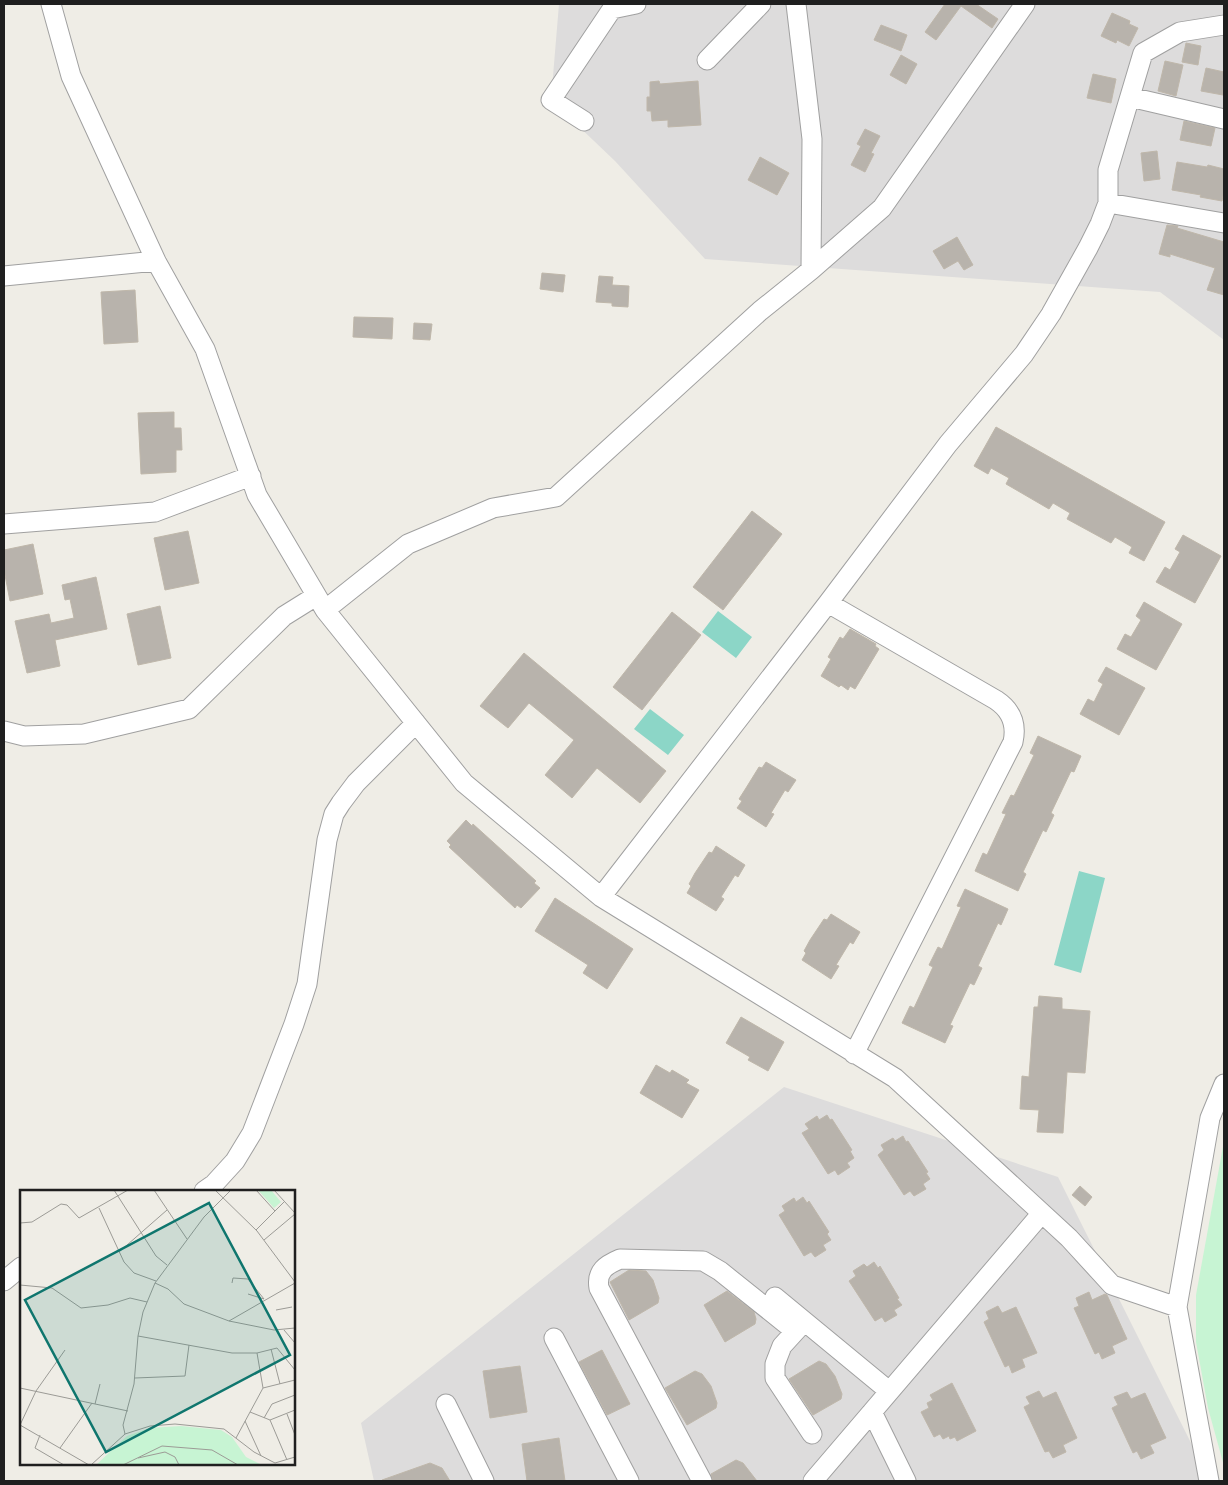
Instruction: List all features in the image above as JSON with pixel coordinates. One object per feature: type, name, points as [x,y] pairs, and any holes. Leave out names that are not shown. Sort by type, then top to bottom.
[{"type":"street","points":[[52,4],[71,76],[156,261],[205,349],[257,495],[320,603],[464,783],[601,897],[895,1078],[1069,1238],[1112,1285],[1177,1307]]},
{"type":"street","points":[[584,121],[551,100],[612,9],[636,4]]},
{"type":"street","points":[[707,60],[761,4]]},
{"type":"street","points":[[796,4],[812,139],[811,270]]},
{"type":"street","points":[[4,729],[24,736],[84,734],[189,709],[284,616],[320,603],[408,544],[493,508],[556,497],[760,311],[811,270],[882,208],[1025,4]]},
{"type":"street","points":[[601,897],[948,444],[1024,354],[1051,314],[1100,224],[1108,203],[1108,170],[1143,53],[1180,32],[1224,25]]},
{"type":"street","points":[[1130,97],[1224,120]]},
{"type":"street","points":[[1108,203],[1224,223]]},
{"type":"street","points":[[4,276],[156,261]]},
{"type":"street","points":[[4,524],[155,512],[250,476]]},
{"type":"street","points":[[828,603],[996,700],[1011,716],[1014,730],[1012,742],[854,1054]]},
{"type":"street","points":[[205,1190],[214,1184],[235,1161],[252,1134],[294,1024],[307,984],[327,840],[334,814],[340,802],[356,783],[416,723]]},
{"type":"street","points":[[1209,1481],[1177,1307],[1210,1118],[1224,1084]]},
{"type":"street","points":[[813,1481],[1042,1213]]},
{"type":"street","points":[[702,1481],[599,1288],[598,1278],[608,1264],[620,1259],[704,1261],[800,1326],[889,1391]]},
{"type":"street","points":[[4,1281],[20,1268]]},
{"type":"street","points":[[775,1297],[800,1326]]},
{"type":"street","points":[[800,1326],[782,1346],[775,1364],[775,1378],[812,1434]]},
{"type":"street","points":[[554,1338],[629,1481]]},
{"type":"street","points":[[446,1404],[484,1481]]},
{"type":"street","points":[[872,1412],[906,1481]]},
{"type":"shaded area","points":[[559,4],[1224,4],[1224,340],[1160,292],[705,259],[615,161],[551,100]]},
{"type":"shaded area","points":[[718,611],[752,637],[736,658],[702,632]]},
{"type":"shaded area","points":[[650,709],[684,735],[668,755],[634,729]]},
{"type":"shaded area","points":[[1079,871],[1105,878],[1081,973],[1054,965]]},
{"type":"shaded area","points":[[784,1087],[1058,1177],[1210,1481],[374,1481],[361,1423]]},
{"type":"green space","points":[[1224,1141],[1224,1466],[1208,1408],[1196,1342],[1196,1295]]},
{"type":"building","points":[[945,4],[976,4],[998,19],[992,28],[961,6],[936,40],[925,32]]},
{"type":"building","points":[[1112,13],[1130,21],[1129,24],[1138,28],[1129,46],[1117,40],[1116,43],[1101,36]]},
{"type":"building","points":[[881,25],[907,35],[901,51],[874,40]]},
{"type":"building","points":[[1186,43],[1201,46],[1198,65],[1182,62]]},
{"type":"building","points":[[901,55],[917,64],[906,84],[890,75]]},
{"type":"building","points":[[1165,61],[1183,65],[1176,96],[1158,91]]},
{"type":"building","points":[[1206,68],[1224,72],[1223,95],[1201,91]]},
{"type":"building","points":[[1093,74],[1116,79],[1111,103],[1087,98]]},
{"type":"building","points":[[659,81],[660,84],[698,81],[701,125],[668,127],[668,120],[652,121],[651,111],[647,111],[647,97],[650,97],[650,82]]},
{"type":"building","points":[[1184,121],[1215,128],[1211,146],[1180,140]]},
{"type":"building","points":[[865,129],[880,136],[871,153],[874,154],[865,172],[851,165],[861,146],[857,144]]},
{"type":"building","points":[[1157,151],[1160,179],[1144,181],[1141,153]]},
{"type":"building","points":[[760,157],[789,173],[777,195],[748,180]]},
{"type":"building","points":[[1177,162],[1207,167],[1208,165],[1224,169],[1222,201],[1172,190]]},
{"type":"building","points":[[1167,225],[1178,226],[1177,228],[1224,242],[1224,295],[1207,290],[1215,268],[1170,254],[1170,257],[1159,254]]},
{"type":"building","points":[[957,237],[973,265],[964,270],[958,261],[944,269],[933,251]]},
{"type":"building","points":[[542,273],[565,275],[563,292],[540,289]]},
{"type":"building","points":[[599,276],[613,277],[612,285],[629,286],[628,307],[596,302]]},
{"type":"building","points":[[135,290],[138,342],[104,344],[101,292]]},
{"type":"building","points":[[354,317],[393,318],[392,339],[353,337]]},
{"type":"building","points":[[414,323],[432,324],[430,340],[413,339]]},
{"type":"building","points":[[174,412],[174,428],[181,428],[182,450],[176,450],[176,472],[141,474],[138,413]]},
{"type":"building","points":[[996,427],[1165,522],[1144,561],[1129,553],[1132,547],[1115,537],[1111,543],[1067,519],[1070,513],[1053,503],[1049,509],[1006,484],[1009,478],[991,468],[988,474],[974,466]]},
{"type":"building","points":[[752,511],[782,534],[723,610],[693,587]]},
{"type":"building","points":[[188,531],[199,583],[165,590],[154,538]]},
{"type":"building","points":[[1183,535],[1221,556],[1195,603],[1156,582],[1165,567],[1170,570],[1180,552],[1175,549]]},
{"type":"building","points":[[33,544],[43,594],[10,601],[4,570],[4,550]]},
{"type":"building","points":[[96,577],[107,629],[55,640],[60,666],[27,673],[15,621],[49,614],[51,623],[74,618],[70,599],[65,600],[62,585]]},
{"type":"building","points":[[1144,602],[1182,624],[1156,670],[1117,649],[1125,634],[1131,637],[1141,620],[1136,616]]},
{"type":"building","points":[[160,606],[171,658],[138,665],[127,614]]},
{"type":"building","points":[[672,612],[701,635],[642,710],[613,687]]},
{"type":"building","points":[[850,629],[876,644],[875,646],[879,649],[855,689],[850,686],[848,690],[821,676],[831,659],[828,657],[840,637],[843,639]]},
{"type":"building","points":[[524,653],[666,771],[640,803],[597,768],[572,798],[545,775],[574,740],[529,703],[508,728],[480,706]]},
{"type":"building","points":[[1106,667],[1145,688],[1119,735],[1080,714],[1088,699],[1094,702],[1103,684],[1098,681]]},
{"type":"building","points":[[1038,736],[1081,756],[1074,772],[1071,771],[1051,813],[1054,815],[1046,832],[1043,830],[1023,872],[1026,874],[1018,891],[975,871],[983,853],[987,855],[1006,814],[1002,813],[1011,795],[1014,796],[1034,755],[1030,753]]},
{"type":"building","points":[[766,762],[796,780],[788,792],[785,790],[771,813],[774,814],[766,827],[737,808],[742,801],[739,799],[759,767],[762,768]]},
{"type":"building","points":[[466,820],[472,826],[473,824],[536,881],[534,883],[540,888],[521,908],[517,905],[515,908],[449,847],[451,845],[447,841]]},
{"type":"building","points":[[716,846],[745,865],[738,877],[735,875],[721,897],[724,899],[716,911],[687,893],[695,873],[709,852],[712,853]]},
{"type":"building","points":[[965,889],[1008,909],[1001,925],[998,923],[978,966],[982,968],[974,985],[970,983],[950,1025],[953,1026],[945,1043],[902,1023],[910,1006],[914,1008],[933,967],[929,965],[938,947],[942,949],[961,907],[957,906]]},
{"type":"building","points":[[555,898],[633,949],[607,989],[583,973],[588,965],[535,931]]},
{"type":"building","points":[[831,914],[860,932],[853,944],[850,942],[836,965],[839,966],[831,979],[802,960],[810,940],[824,919],[827,920]]},
{"type":"building","points":[[1039,996],[1062,998],[1062,1009],[1090,1011],[1085,1073],[1067,1072],[1063,1133],[1037,1132],[1039,1110],[1020,1109],[1022,1076],[1029,1077],[1034,1007],[1038,1007]]},
{"type":"building","points":[[741,1017],[784,1042],[768,1071],[748,1060],[750,1057],[726,1043]]},
{"type":"building","points":[[656,1065],[670,1073],[672,1070],[689,1080],[686,1083],[699,1090],[682,1118],[640,1093]]},
{"type":"building","points":[[827,1115],[830,1120],[832,1119],[852,1150],[850,1151],[854,1158],[847,1163],[850,1167],[838,1175],[835,1170],[828,1174],[802,1133],[809,1129],[805,1124],[817,1116],[819,1120]]},
{"type":"building","points":[[903,1136],[928,1172],[926,1173],[930,1179],[923,1184],[926,1189],[914,1196],[910,1191],[904,1195],[878,1155],[884,1150],[881,1145],[893,1138],[895,1141]]},
{"type":"building","points":[[1080,1186],[1092,1197],[1085,1206],[1072,1195]]},
{"type":"building","points":[[803,1197],[807,1203],[809,1201],[829,1232],[827,1234],[831,1240],[823,1245],[826,1250],[815,1257],[811,1252],[804,1256],[779,1215],[785,1211],[782,1206],[794,1198],[796,1202]]},
{"type":"building","points":[[874,1262],[878,1268],[880,1266],[902,1305],[894,1310],[897,1315],[885,1322],[882,1317],[875,1321],[849,1281],[856,1276],[853,1271],[864,1264],[867,1267]]},
{"type":"building","points":[[629,1270],[646,1271],[653,1280],[659,1298],[658,1303],[629,1320],[610,1282]]},
{"type":"building","points":[[727,1291],[754,1312],[756,1319],[755,1324],[725,1342],[704,1305]]},
{"type":"building","points":[[1089,1292],[1092,1300],[1105,1294],[1107,1295],[1127,1339],[1112,1346],[1115,1353],[1102,1359],[1099,1352],[1095,1354],[1074,1308],[1079,1306],[1076,1298]]},
{"type":"building","points":[[998,1306],[1002,1313],[1016,1307],[1037,1353],[1022,1359],[1025,1367],[1012,1373],[1009,1365],[1005,1367],[984,1322],[989,1319],[986,1312]]},
{"type":"building","points":[[602,1350],[630,1404],[607,1415],[579,1362]]},
{"type":"building","points":[[819,1361],[826,1364],[835,1376],[842,1394],[841,1399],[813,1415],[789,1379]]},
{"type":"building","points":[[520,1366],[527,1412],[490,1418],[483,1371]]},
{"type":"building","points":[[695,1371],[702,1374],[711,1386],[717,1403],[716,1408],[687,1425],[665,1388]]},
{"type":"building","points":[[952,1383],[976,1431],[957,1441],[955,1437],[950,1439],[949,1436],[943,1439],[940,1434],[934,1437],[921,1412],[929,1408],[927,1403],[933,1400],[930,1395]]},
{"type":"building","points":[[1039,1391],[1043,1398],[1056,1392],[1077,1438],[1063,1445],[1066,1452],[1053,1458],[1049,1451],[1045,1452],[1024,1407],[1030,1404],[1026,1397]]},
{"type":"building","points":[[1127,1392],[1131,1399],[1145,1393],[1166,1438],[1150,1445],[1154,1453],[1141,1459],[1137,1451],[1133,1453],[1112,1408],[1118,1405],[1114,1397]]},
{"type":"building","points":[[559,1438],[565,1481],[527,1481],[522,1444]]},
{"type":"building","points":[[736,1460],[743,1463],[757,1481],[713,1481],[711,1474]]},
{"type":"building","points":[[430,1463],[442,1468],[450,1481],[382,1481],[382,1480]]}]
